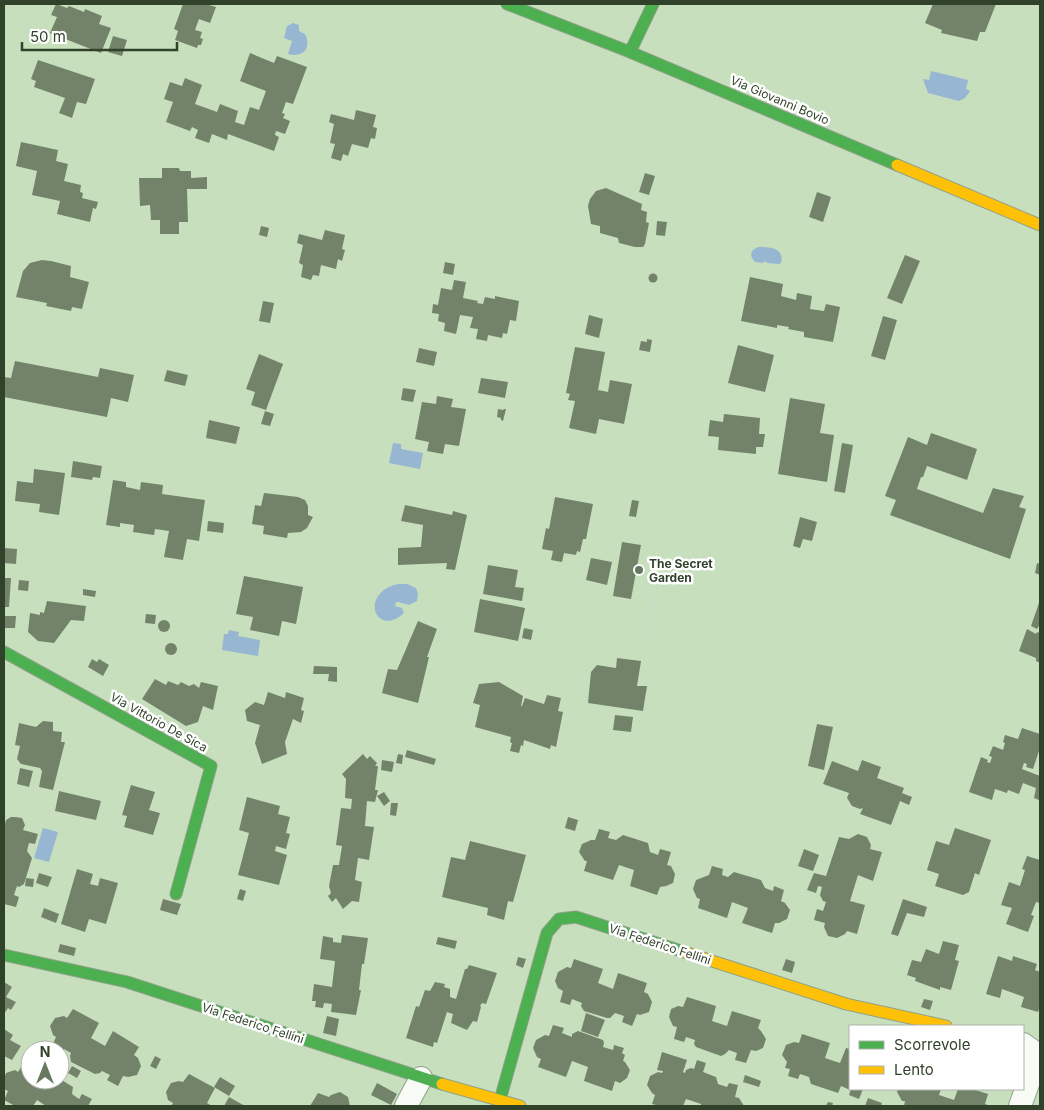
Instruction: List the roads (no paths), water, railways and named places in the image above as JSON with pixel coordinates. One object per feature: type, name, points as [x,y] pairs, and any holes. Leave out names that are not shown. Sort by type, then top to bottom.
[{"type":"street","name":"Via Giovanni Bovio","points":[[507,4],[630,52],[1040,225]]},
{"type":"street","points":[[630,52],[653,4]]},
{"type":"street","name":"Via Vittorio De Sica","points":[[4,652],[211,766],[176,894]]},
{"type":"street","name":"Via Federico Fellini","points":[[500,1100],[547,933],[559,919],[576,917],[846,1004],[941,1025]]},
{"type":"street","name":"Via Federico Fellini","points":[[4,955],[127,982],[421,1078],[520,1106]]},
{"type":"street","points":[[1020,1106],[1033,1070],[1034,1052],[1024,1045]]},
{"type":"street","points":[[406,1106],[421,1078]]},
{"type":"water","points":[[293,23],[299,25],[299,31],[305,34],[307,39],[307,48],[298,55],[288,54],[292,41],[284,38],[287,26]]},
{"type":"water","points":[[931,71],[968,80],[966,89],[970,91],[965,98],[959,101],[928,93],[923,79],[929,80]]},
{"type":"water","points":[[758,247],[772,248],[779,251],[782,258],[781,263],[755,262],[751,253]]},
{"type":"water","points":[[393,443],[401,444],[401,449],[423,453],[420,469],[389,463]]},
{"type":"water","points":[[398,584],[407,584],[416,588],[418,594],[417,601],[409,605],[396,602],[395,606],[402,608],[404,613],[394,620],[386,621],[379,618],[375,604],[378,596],[386,589]]},
{"type":"water","points":[[229,630],[239,632],[238,636],[260,640],[258,656],[222,650],[224,634],[228,634]]},
{"type":"water","points":[[43,828],[58,832],[49,862],[34,858]]},
{"type":"place","name":"The Secret Garden","points":[[639,570]]}]
